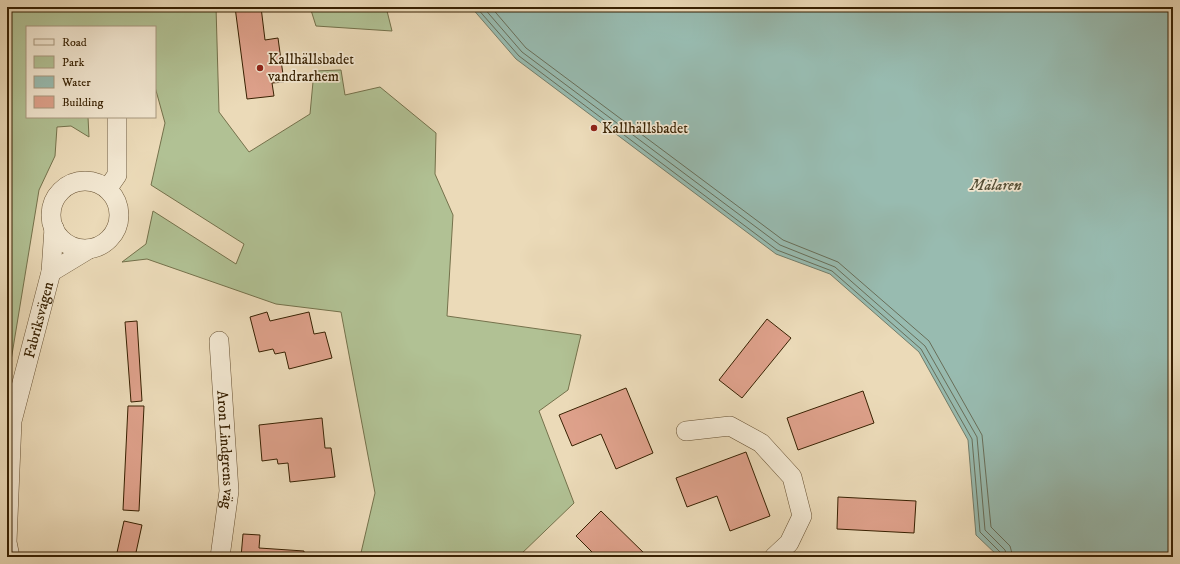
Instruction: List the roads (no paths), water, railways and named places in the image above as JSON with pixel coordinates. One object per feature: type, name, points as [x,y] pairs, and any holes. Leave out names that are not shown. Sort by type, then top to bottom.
[{"type":"street","points":[[108,188],[117,175],[117,118]]},
{"type":"street","name":"Fabriksvägen","points":[[10,557],[8,542],[12,421],[51,272],[54,228],[52,209],[54,201],[60,191],[68,185],[79,181],[88,180],[100,183],[108,188],[118,201],[120,213],[118,226],[113,236],[100,246],[89,249],[51,272]]},
{"type":"street","points":[[54,228],[60,238],[70,246],[89,249]]},
{"type":"street","name":"Aron Lindgrens väg","points":[[219,341],[230,491],[220,557]]},
{"type":"street","points":[[686,431],[730,426],[761,443],[792,477],[802,516],[789,543],[774,557]]},
{"type":"water","name":"Mälaren","points":[[471,7],[1173,7],[1173,557],[999,557],[976,535],[968,440],[919,352],[830,274],[776,254],[516,59]]},
{"type":"place","name":"Kallhällsbadet vandrarhem","points":[[260,68]]},
{"type":"place","name":"Kallhällsbadet","points":[[594,128]]}]
